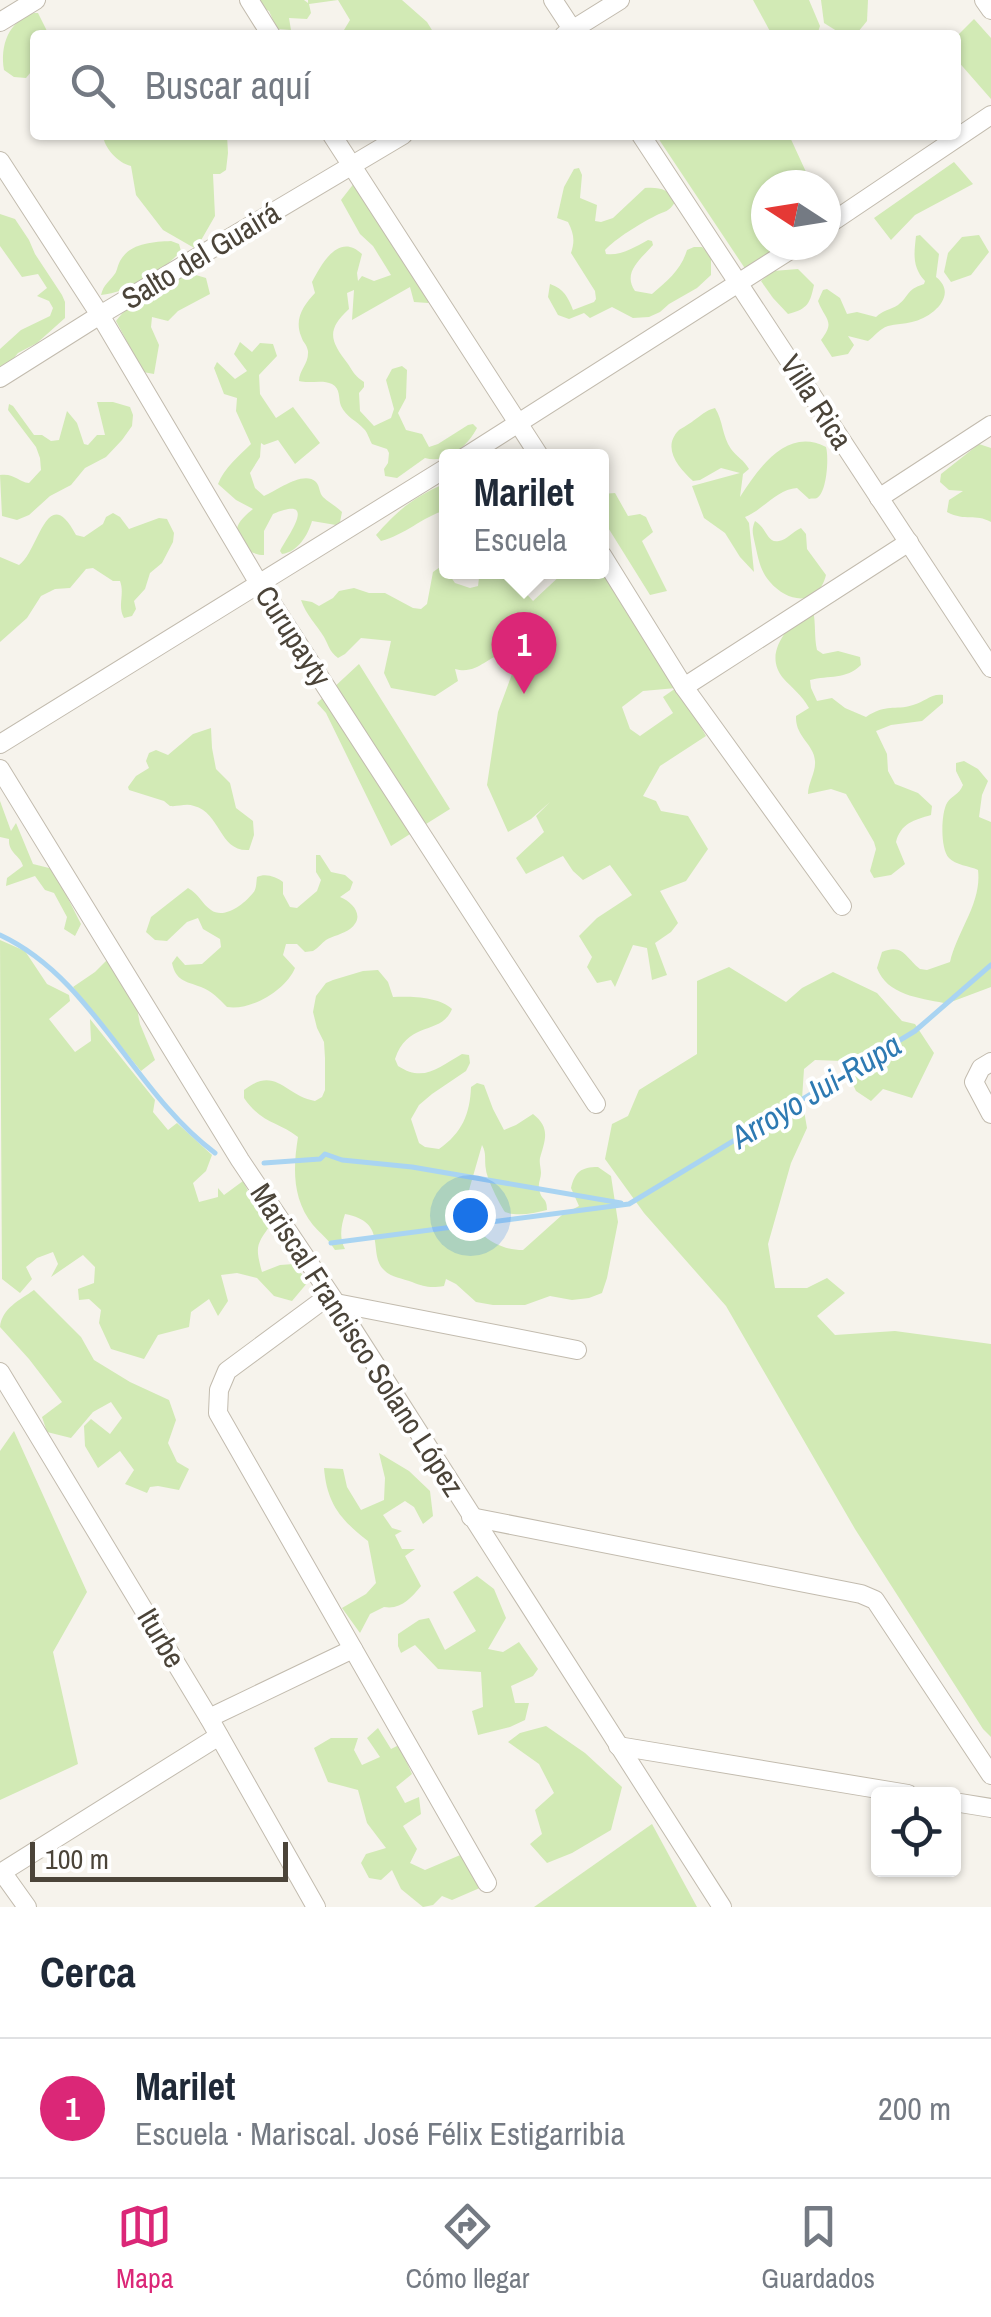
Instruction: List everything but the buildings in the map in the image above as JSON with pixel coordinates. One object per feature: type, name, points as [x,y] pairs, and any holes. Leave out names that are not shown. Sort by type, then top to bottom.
[{"type":"street","points":[[0,22],[36,0]]},
{"type":"street","points":[[249,0],[267,30]]},
{"type":"street","points":[[553,0],[569,30]]},
{"type":"street","points":[[575,30],[620,0]]},
{"type":"street","points":[[984,0],[991,10]]},
{"type":"street","points":[[961,136],[991,116]]},
{"type":"street","points":[[335,140],[535,449]]},
{"type":"street","name":"Salto del Guairá","points":[[0,378],[395,140]]},
{"type":"street","name":"Villa Rica","points":[[644,140],[991,668]]},
{"type":"street","points":[[841,216],[955,140]]},
{"type":"street","name":"Curupayty","points":[[0,162],[100,315],[258,582],[596,1104]]},
{"type":"street","points":[[477,449],[776,260]]},
{"type":"street","points":[[879,498],[991,425]]},
{"type":"street","points":[[0,744],[439,472]]},
{"type":"street","points":[[684,687],[909,542]]},
{"type":"street","points":[[609,566],[684,687],[842,906]]},
{"type":"street","name":"Mariscal Francisco Solano López","points":[[0,769],[240,1160],[336,1303],[722,1907]]},
{"type":"street","points":[[986,1065],[974,1082],[991,1114]]},
{"type":"street","points":[[488,1883],[218,1413],[218,1390],[227,1371],[319,1303],[336,1303],[577,1350]]},
{"type":"street","name":"Iturbe","points":[[0,1372],[209,1718],[310,1905]]},
{"type":"street","points":[[471,1518],[861,1594],[875,1600],[991,1775]]},
{"type":"street","points":[[209,1718],[353,1649]]},
{"type":"street","points":[[26,1907],[1,1873],[219,1736]]},
{"type":"street","points":[[618,1746],[871,1788]]},
{"type":"street","points":[[961,1803],[991,1808]]},
{"type":"green space","points":[[338,0],[309,4],[311,13],[307,19],[289,18],[291,30],[277,29],[269,11],[253,3]]},
{"type":"green space","points":[[338,0],[402,0],[432,30],[344,30],[350,20]]},
{"type":"green space","points":[[753,0],[809,0],[820,26],[819,30],[769,30]]},
{"type":"green space","points":[[821,0],[868,0],[867,21],[860,30],[835,30],[824,23]]},
{"type":"green space","points":[[38,13],[46,30],[30,30],[30,73],[26,78],[14,77],[4,70],[3,52],[12,28],[25,17]]},
{"type":"green space","points":[[974,19],[991,38],[991,99],[961,65],[961,32]]},
{"type":"green space","points":[[104,140],[227,140],[226,170],[213,174],[215,216],[196,249],[163,230],[136,195],[131,166],[121,162]]},
{"type":"green space","points":[[659,140],[791,140],[805,170],[751,170],[751,260],[762,260],[746,270]]},
{"type":"green space","points":[[954,162],[973,184],[915,215],[891,240],[874,218]]},
{"type":"green space","points":[[579,168],[580,198],[597,205],[595,221],[613,218],[645,188],[663,190],[675,202],[669,210],[636,227],[605,250],[606,254],[617,254],[652,241],[653,245],[632,272],[635,291],[652,294],[678,269],[687,250],[694,247],[702,247],[711,255],[711,275],[649,317],[633,318],[612,307],[590,318],[584,313],[569,319],[558,315],[548,297],[550,284],[565,294],[573,310],[596,299],[571,253],[573,238],[568,222],[557,218],[564,187],[574,169]]},
{"type":"green space","points":[[355,182],[432,296],[428,303],[414,302],[410,287],[352,320],[354,290],[347,293],[349,309],[337,323],[333,336],[342,356],[364,382],[359,393],[360,411],[374,426],[391,418],[394,409],[386,380],[392,369],[402,366],[407,370],[406,398],[398,413],[406,430],[422,434],[429,447],[468,425],[477,428],[460,449],[439,449],[439,459],[425,458],[397,478],[385,476],[387,449],[372,444],[346,413],[335,386],[299,381],[308,351],[299,318],[315,293],[312,282],[326,259],[346,246],[362,254],[358,281],[362,276],[374,281],[391,275],[373,246],[360,234],[341,200]]},
{"type":"green space","points":[[0,214],[15,219],[29,240],[62,295],[65,318],[0,371],[0,349],[21,330],[50,316],[53,308],[49,301],[37,296],[47,288],[38,274],[22,277],[0,246]]},
{"type":"green space","points":[[920,235],[939,254],[936,277],[945,291],[940,305],[920,320],[885,327],[868,341],[848,336],[854,345],[848,354],[832,357],[821,340],[828,324],[818,301],[823,290],[840,298],[847,314],[857,312],[876,317],[898,305],[925,281],[915,260],[916,236]]},
{"type":"green space","points":[[979,235],[989,252],[971,275],[951,282],[944,272],[948,253],[962,237]]},
{"type":"green space","points":[[171,241],[179,244],[181,251],[165,266],[134,285],[101,295],[130,250]]},
{"type":"green space","points":[[798,269],[814,285],[807,304],[788,314],[761,281],[773,271]]},
{"type":"green space","points":[[189,273],[206,278],[210,294],[178,311],[168,321],[152,317],[151,327],[159,345],[154,374],[143,372],[116,321],[140,298]]},
{"type":"green space","points":[[240,342],[252,352],[260,343],[273,344],[277,356],[259,375],[260,394],[276,418],[293,407],[320,443],[295,464],[278,440],[261,443],[260,457],[250,473],[255,488],[264,496],[297,480],[311,479],[323,497],[342,512],[336,525],[312,521],[302,542],[282,554],[280,551],[297,520],[295,509],[273,514],[264,531],[264,555],[254,553],[244,548],[237,535],[239,523],[253,509],[218,484],[228,467],[251,444],[236,411],[237,398],[224,394],[214,368],[217,362],[235,379],[247,371],[234,354]]},
{"type":"green space","points":[[97,402],[130,407],[132,426],[122,440],[106,457],[85,468],[71,485],[50,496],[29,515],[17,520],[2,516],[0,475],[29,483],[41,470],[36,447],[8,410],[9,404],[34,435],[51,441],[59,440],[67,411],[88,445],[97,435],[105,435]]},
{"type":"green space","points":[[715,408],[728,444],[749,469],[743,474],[740,497],[765,463],[786,446],[812,442],[826,447],[825,482],[817,498],[809,499],[797,488],[790,489],[745,517],[754,572],[725,533],[704,518],[692,486],[740,473],[721,468],[693,481],[672,451],[679,430]]},
{"type":"green space","points":[[979,444],[991,448],[991,522],[947,512],[949,500],[963,491],[949,490],[940,482],[941,474]]},
{"type":"green space","points":[[439,486],[439,513],[381,541],[376,535],[425,493]]},
{"type":"green space","points":[[609,493],[615,493],[628,516],[646,517],[653,532],[642,541],[667,591],[650,595],[609,529]]},
{"type":"green space","points":[[113,513],[129,529],[159,518],[167,519],[174,533],[162,563],[150,573],[145,589],[134,601],[136,609],[132,616],[124,618],[122,613],[120,581],[113,581],[93,568],[86,569],[70,588],[55,589],[41,596],[27,618],[0,642],[0,557],[19,565],[50,517],[58,515],[76,535],[84,537]]},
{"type":"green space","points":[[755,521],[775,541],[801,528],[806,534],[807,549],[826,575],[816,593],[794,597],[770,582],[757,554]]},
{"type":"green space","points":[[439,568],[439,579],[452,579],[470,588],[478,586],[479,579],[518,579],[533,601],[557,579],[609,579],[609,568],[706,736],[660,766],[643,796],[656,801],[661,811],[688,816],[708,849],[686,881],[660,891],[678,923],[655,943],[667,975],[652,980],[647,948],[633,945],[615,987],[611,980],[597,983],[587,967],[592,957],[579,936],[597,918],[632,895],[610,865],[583,880],[563,856],[526,874],[516,858],[544,832],[536,816],[550,802],[508,832],[487,785],[498,712],[512,674],[506,668],[505,653],[469,670],[455,669],[458,681],[435,696],[391,688],[384,673],[391,641],[361,638],[338,658],[301,600],[319,606],[339,591],[354,588],[385,593],[421,609],[427,604],[433,572]],"holes":[[[676,688],[663,697],[673,713],[640,736],[630,729],[622,707],[643,691]]]},
{"type":"green space","points":[[805,608],[813,610],[817,650],[860,657],[861,665],[849,673],[810,680],[817,701],[832,698],[866,717],[943,695],[943,703],[922,721],[876,731],[895,784],[918,793],[932,806],[931,815],[901,830],[896,842],[905,864],[891,875],[874,878],[870,871],[874,842],[846,794],[831,789],[808,794],[815,761],[798,730],[796,716],[809,708],[783,678],[775,659],[781,640]]},
{"type":"green space","points":[[359,664],[450,809],[391,846],[326,713],[317,703]]},
{"type":"green space","points":[[211,728],[216,769],[230,783],[236,808],[253,821],[249,850],[232,845],[203,810],[191,805],[170,806],[128,787],[149,768],[149,753],[156,750],[168,755],[193,734]]},
{"type":"green space","points":[[964,761],[988,781],[979,817],[991,822],[991,987],[944,1003],[896,990],[877,968],[882,952],[895,949],[920,969],[950,962],[978,882],[978,870],[952,860],[943,839],[945,808],[963,785],[956,763]]},
{"type":"green space","points":[[0,801],[11,831],[16,823],[33,864],[53,869],[81,924],[75,936],[64,929],[67,917],[54,893],[45,890],[35,876],[6,886],[7,878],[23,866],[10,848],[9,839],[0,837]]},
{"type":"green space","points":[[316,855],[331,872],[345,875],[353,882],[340,897],[353,906],[357,920],[350,929],[313,951],[286,944],[283,955],[295,968],[284,984],[257,1002],[227,1007],[209,991],[176,974],[172,963],[177,956],[185,965],[202,964],[221,947],[220,939],[203,929],[198,918],[187,922],[167,941],[155,940],[146,932],[151,917],[188,888],[211,910],[222,913],[249,897],[260,876],[283,882],[283,894],[290,907],[297,908],[317,891],[321,880],[316,872]]},
{"type":"green space","points":[[0,940],[25,951],[47,984],[69,995],[70,1001],[49,1019],[75,1052],[91,1041],[90,1019],[155,1100],[153,1112],[168,1130],[177,1123],[212,1155],[206,1171],[193,1183],[199,1202],[218,1197],[218,1188],[224,1195],[243,1181],[255,1205],[272,1223],[258,1246],[262,1272],[294,1264],[308,1282],[292,1301],[274,1296],[257,1278],[237,1273],[221,1275],[228,1301],[218,1316],[209,1299],[191,1312],[189,1327],[158,1335],[144,1359],[111,1349],[99,1323],[101,1310],[89,1299],[79,1300],[78,1289],[94,1283],[95,1267],[83,1255],[51,1277],[58,1264],[53,1252],[37,1258],[26,1267],[32,1279],[20,1293],[2,1279]]},
{"type":"green space","points":[[111,956],[134,993],[140,1024],[155,1060],[141,1071],[73,987]]},
{"type":"green space","points":[[729,967],[786,1002],[802,988],[833,972],[877,993],[902,1021],[915,1024],[934,1053],[912,1098],[883,1089],[871,1101],[856,1091],[842,1061],[815,1060],[804,1069],[802,1099],[807,1128],[791,1163],[768,1244],[775,1288],[807,1288],[827,1278],[845,1293],[817,1316],[835,1335],[895,1331],[991,1344],[991,1737],[855,1529],[726,1306],[644,1213],[605,1159],[612,1124],[628,1116],[639,1090],[697,1054],[697,981]]},
{"type":"green space","points":[[378,970],[393,997],[433,1000],[452,1009],[440,1023],[408,1039],[395,1059],[398,1066],[424,1073],[462,1054],[469,1055],[466,1071],[419,1105],[411,1119],[419,1143],[439,1149],[454,1136],[469,1106],[471,1087],[477,1083],[484,1085],[504,1130],[533,1114],[544,1129],[539,1186],[547,1210],[505,1212],[489,1179],[482,1145],[465,1204],[473,1223],[486,1238],[503,1247],[523,1250],[562,1215],[579,1206],[571,1188],[580,1172],[598,1167],[611,1176],[618,1222],[602,1293],[572,1300],[550,1296],[525,1305],[476,1302],[446,1279],[444,1286],[428,1287],[386,1272],[379,1262],[372,1230],[358,1218],[345,1214],[341,1232],[345,1249],[335,1250],[306,1215],[296,1183],[298,1137],[257,1113],[244,1098],[244,1090],[264,1080],[315,1101],[322,1097],[325,1058],[324,1042],[313,1012],[316,996],[333,980]]},
{"type":"green space","points":[[34,1290],[81,1337],[94,1360],[169,1400],[176,1420],[168,1443],[177,1462],[189,1469],[179,1490],[158,1486],[150,1487],[147,1493],[125,1484],[134,1470],[120,1451],[98,1468],[85,1446],[84,1426],[91,1419],[110,1434],[122,1418],[111,1402],[93,1412],[71,1438],[47,1432],[42,1417],[62,1402],[0,1327],[8,1310]]},
{"type":"green space","points":[[14,1431],[87,1592],[53,1652],[78,1764],[0,1800],[0,1451]]},
{"type":"green space","points":[[379,1453],[409,1471],[430,1491],[433,1516],[423,1524],[414,1507],[405,1501],[383,1515],[392,1528],[402,1531],[395,1535],[402,1549],[415,1549],[405,1556],[421,1586],[401,1605],[370,1614],[360,1633],[342,1608],[376,1583],[368,1541],[337,1510],[328,1492],[324,1468],[343,1469],[347,1487],[361,1510],[384,1500],[385,1478]]},
{"type":"green space","points":[[477,1576],[494,1589],[506,1618],[488,1649],[503,1652],[519,1642],[538,1669],[533,1676],[511,1686],[515,1703],[529,1703],[525,1720],[478,1735],[472,1711],[483,1707],[481,1672],[438,1669],[415,1645],[401,1653],[398,1646],[398,1634],[429,1618],[445,1650],[476,1631],[453,1592]]},
{"type":"green space","points":[[546,1726],[585,1753],[622,1787],[611,1830],[547,1863],[530,1844],[542,1834],[535,1810],[554,1793],[539,1764],[508,1742],[520,1733]]},
{"type":"green space","points":[[378,1728],[391,1749],[399,1745],[412,1774],[396,1787],[405,1803],[419,1797],[421,1814],[403,1826],[417,1849],[410,1863],[425,1870],[465,1853],[482,1887],[452,1900],[442,1896],[433,1905],[423,1907],[401,1889],[392,1870],[381,1880],[369,1878],[361,1863],[366,1854],[386,1848],[367,1823],[358,1790],[328,1782],[314,1748],[331,1738],[358,1738],[354,1750],[362,1765],[380,1757],[367,1738]]},
{"type":"green space","points":[[652,1824],[697,1907],[534,1907]]},
{"type":"waterway","name":"Arroyo Jui-Rupa","points":[[0,935],[33,954],[61,979],[160,1099],[215,1153]]},
{"type":"waterway","name":"Arroyo Jui-Rupa","points":[[331,1243],[629,1204],[915,1031],[991,965]]},
{"type":"waterway","name":"Arroyo Jui-Rupa","points":[[264,1163],[320,1159],[325,1154],[342,1160],[412,1167],[621,1203]]},
{"type":"place","name":"Marilet","points":[[524,694]]}]
